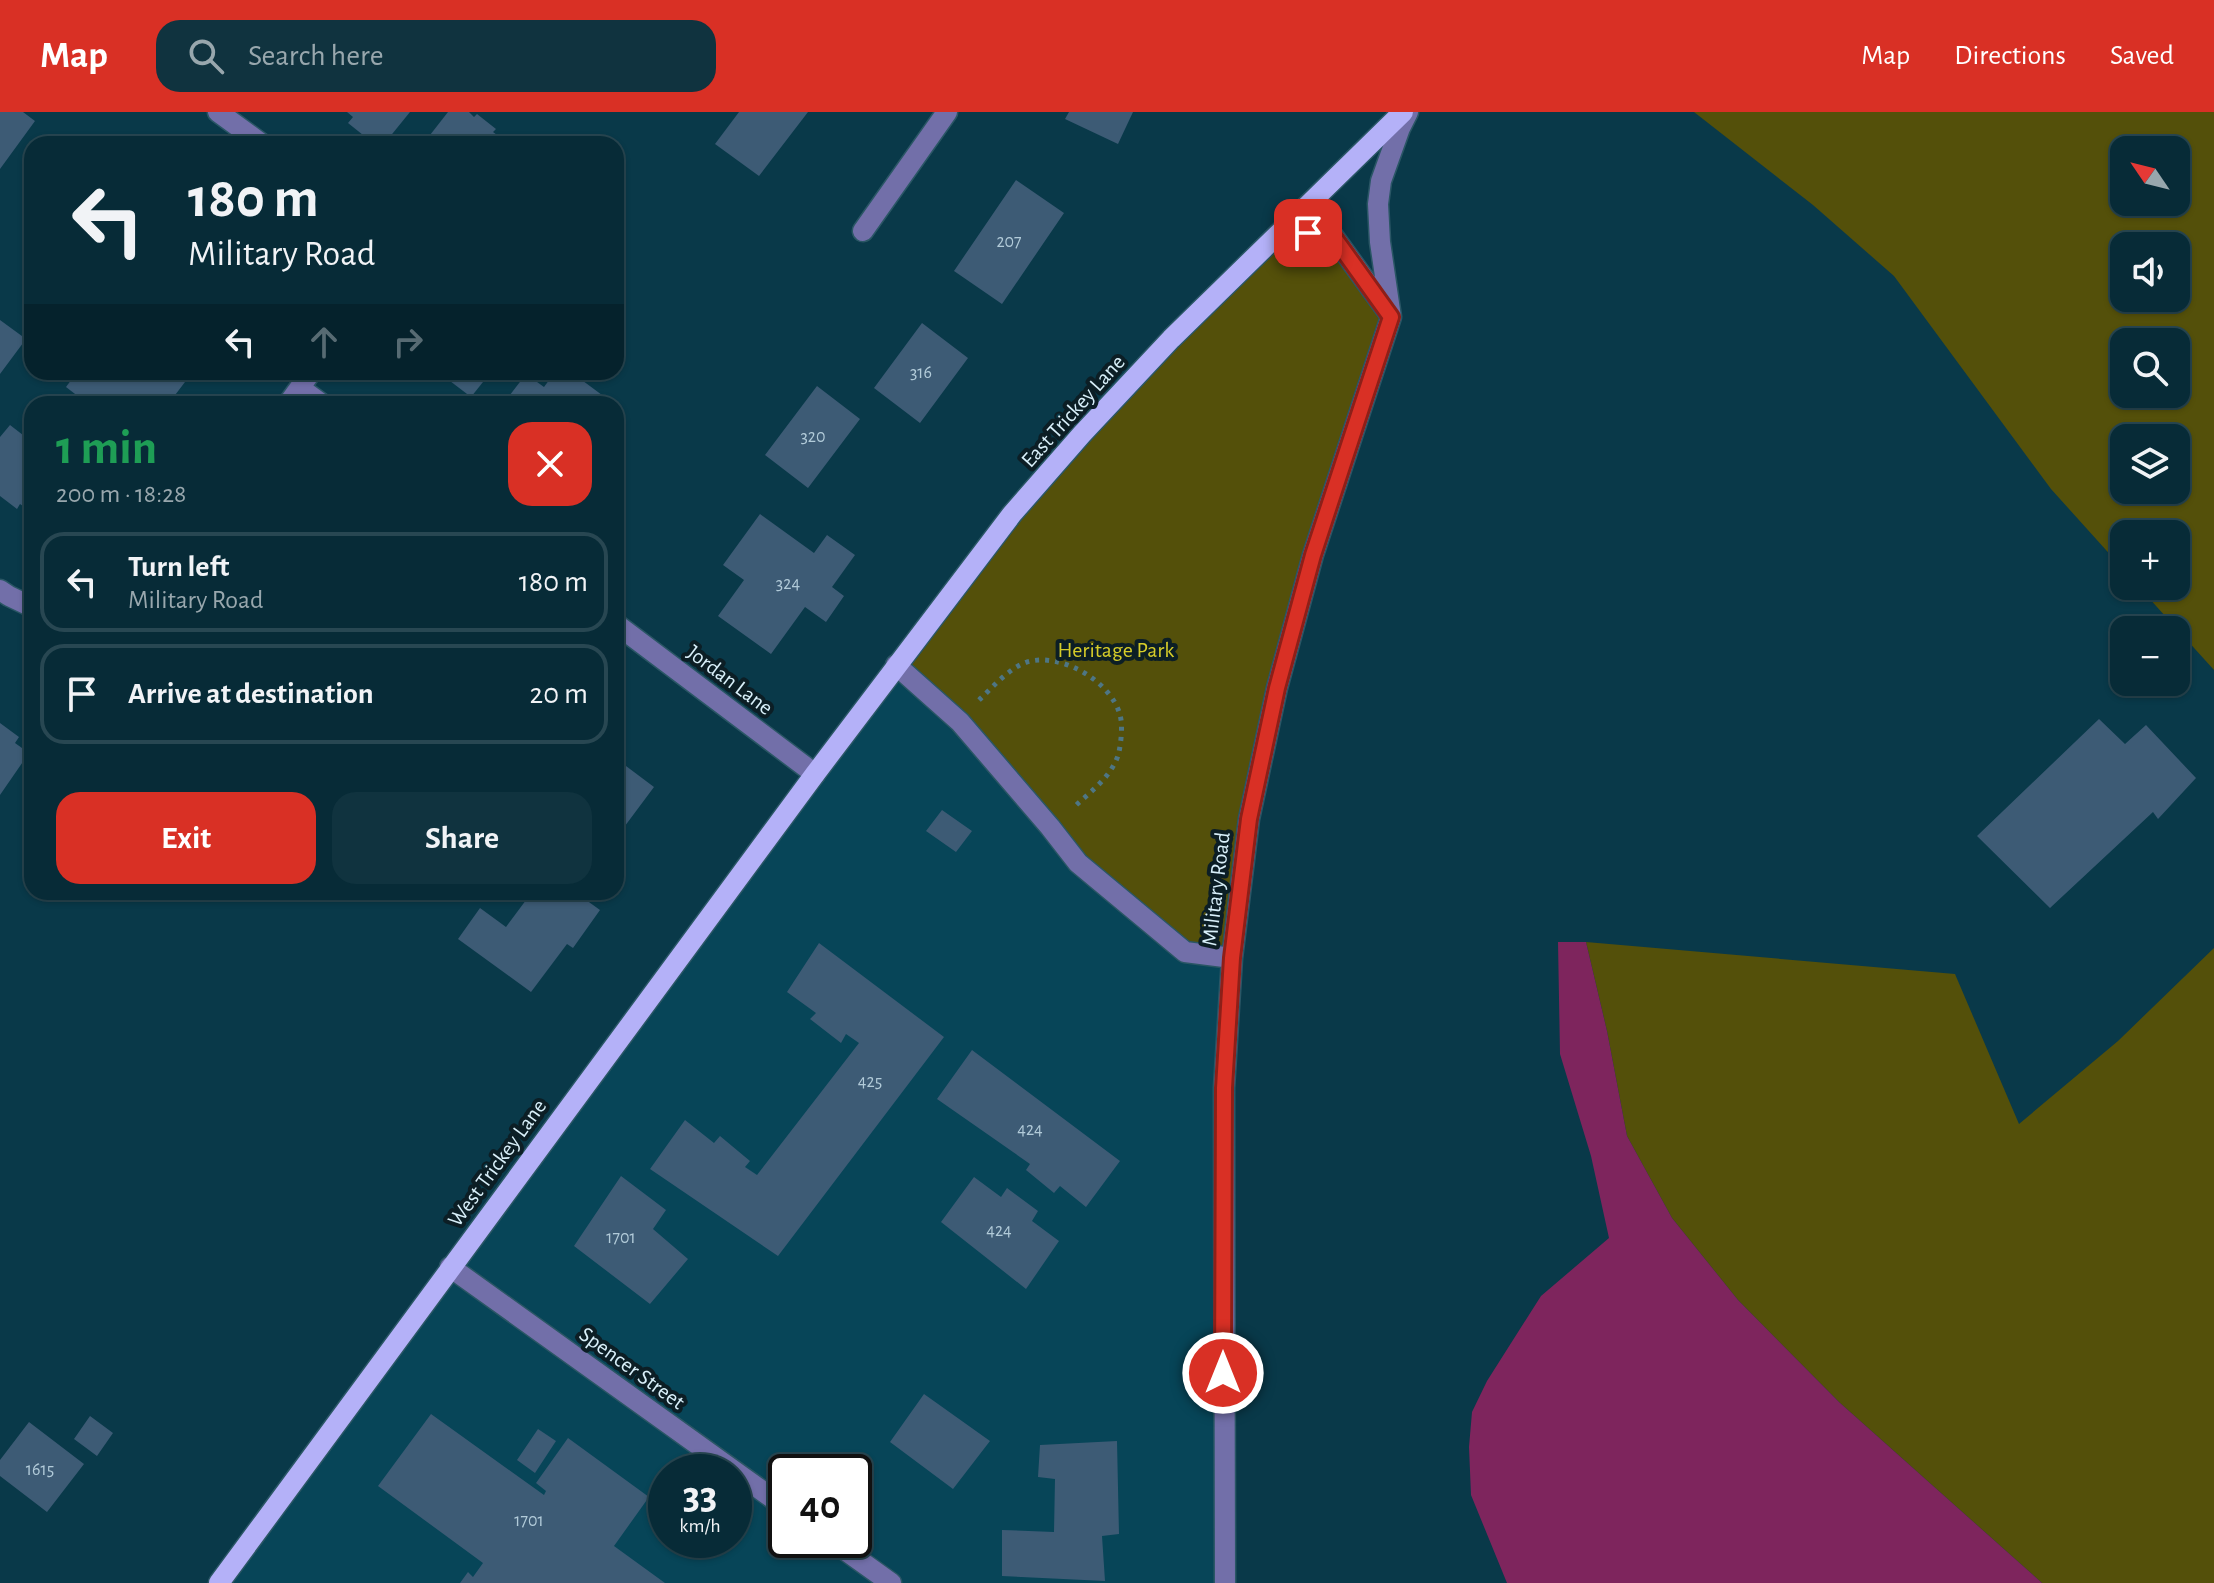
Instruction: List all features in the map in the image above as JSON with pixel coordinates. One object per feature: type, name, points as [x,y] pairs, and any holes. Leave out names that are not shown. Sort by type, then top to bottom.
[{"type":"main road","name":"East Trickey Lane","points":[[815,774],[1012,514],[1072,445],[1171,339],[1406,112]]},
{"type":"main road","name":"West Trickey Lane","points":[[219,1583],[815,774]]},
{"type":"street","points":[[218,112],[251,136]]},
{"type":"street","points":[[863,231],[947,112]]},
{"type":"street","name":"Military Road","points":[[1225,1583],[1224,1088],[1232,958],[1249,819],[1277,688],[1313,555],[1391,317],[1378,204],[1381,181],[1406,112]]},
{"type":"street","points":[[1283,231],[1333,236],[1391,317]]},
{"type":"street","points":[[0,590],[24,603]]},
{"type":"street","name":"Jordan Lane","points":[[624,630],[815,774]]},
{"type":"street","points":[[896,665],[960,722],[1078,863],[1185,952],[1232,958]]},
{"type":"street","name":"Spencer Street","points":[[450,1267],[768,1495]]},
{"type":"street","points":[[856,1558],[891,1583]]},
{"type":"path","points":[[960,722],[1004,677],[1023,663],[1043,658],[1066,663],[1089,676],[1111,695],[1121,716],[1119,754],[1106,778],[1050,827]]},
{"type":"shaded area","points":[[896,665],[1232,958],[1226,1583],[219,1583]]},
{"type":"shaded area","points":[[1558,942],[1586,942],[1627,1136],[1672,1218],[1738,1300],[1839,1402],[2042,1583],[1507,1583],[1471,1495],[1469,1447],[1472,1412],[1487,1381],[1541,1296],[1609,1238],[1591,1156],[1560,1054]]},
{"type":"green space","points":[[1694,112],[2214,112],[2214,670],[2190,643],[2190,616],[2165,616],[2151,600],[2190,600],[2190,520],[2110,520],[2110,554],[2051,489],[1894,276],[1813,205]]},
{"type":"green space","name":"Heritage Park","points":[[1283,231],[1333,236],[1391,317],[1277,688],[1232,958],[1185,952],[1078,863],[896,665],[1012,514]]},
{"type":"green space","points":[[1586,942],[1955,974],[2019,1124],[2118,1041],[2214,948],[2214,1583],[2042,1583],[1839,1402],[1738,1300],[1672,1218],[1627,1136]]},
{"type":"building","points":[[0,112],[23,112],[35,121],[0,169]]},
{"type":"building","points":[[347,112],[410,112],[390,136],[364,136],[348,123],[353,117]]},
{"type":"building","points":[[448,112],[469,112],[474,117],[477,114],[496,129],[493,132],[498,136],[429,136]]},
{"type":"building","points":[[739,112],[808,112],[759,176],[715,144]]},
{"type":"building","points":[[1069,112],[1133,112],[1118,144],[1065,119]]},
{"type":"building","points":[[1016,180],[1064,213],[1002,304],[954,271]]},
{"type":"building","points":[[0,320],[24,338],[24,342],[0,374]]},
{"type":"building","points":[[922,323],[968,358],[920,423],[874,388]]},
{"type":"building","points":[[71,380],[185,382],[174,396],[78,396],[66,387]]},
{"type":"building","points":[[451,380],[485,380],[472,396]]},
{"type":"building","points":[[521,380],[534,380],[544,387],[549,380],[582,380],[602,395],[509,396]]},
{"type":"building","points":[[817,386],[860,419],[808,488],[765,455]]},
{"type":"building","points":[[10,425],[24,436],[24,507],[20,504],[17,509],[0,496],[0,437]]},
{"type":"building","points":[[760,514],[814,553],[827,535],[855,555],[832,587],[844,596],[826,622],[805,607],[771,654],[718,616],[744,580],[723,565]]},
{"type":"building","points":[[2099,719],[2125,744],[2146,725],[2196,778],[2158,819],[2153,812],[2050,908],[1977,836]]},
{"type":"building","points":[[0,723],[19,737],[15,743],[24,749],[24,760],[0,795]]},
{"type":"building","points":[[624,764],[654,787],[624,827]]},
{"type":"building","points":[[942,810],[972,831],[956,852],[926,831]]},
{"type":"building","points":[[526,900],[586,900],[600,910],[573,948],[567,944],[531,992],[458,939],[480,908],[506,927]]},
{"type":"building","points":[[819,943],[944,1037],[778,1256],[650,1169],[685,1120],[714,1143],[720,1136],[750,1161],[745,1167],[757,1175],[859,1043],[846,1034],[841,1043],[810,1019],[816,1013],[787,992]]},
{"type":"building","points":[[972,1050],[1120,1161],[1086,1207],[1060,1186],[1054,1193],[1026,1170],[1030,1164],[937,1099]]},
{"type":"building","points":[[621,1176],[666,1210],[653,1229],[688,1259],[650,1304],[574,1246]]},
{"type":"building","points":[[974,1177],[1001,1197],[1007,1188],[1038,1211],[1032,1221],[1059,1241],[1026,1289],[941,1222]]},
{"type":"building","points":[[924,1394],[990,1441],[953,1489],[890,1442]]},
{"type":"building","points":[[431,1414],[544,1495],[546,1491],[536,1483],[568,1438],[648,1496],[614,1546],[665,1583],[460,1583],[468,1572],[473,1577],[483,1563],[378,1486]]},
{"type":"building","points":[[90,1416],[113,1433],[97,1456],[74,1439]]},
{"type":"building","points":[[29,1422],[84,1464],[47,1512],[0,1476],[0,1460]]},
{"type":"building","points":[[538,1429],[556,1441],[535,1473],[517,1460]]},
{"type":"building","points":[[1117,1441],[1119,1534],[1102,1536],[1105,1581],[1002,1576],[1002,1530],[1054,1532],[1055,1479],[1038,1477],[1040,1445]]},
{"type":"route","points":[[1223,1373],[1224,1088],[1232,958],[1249,819],[1277,688],[1313,555],[1391,317],[1333,236],[1308,233]]}]
